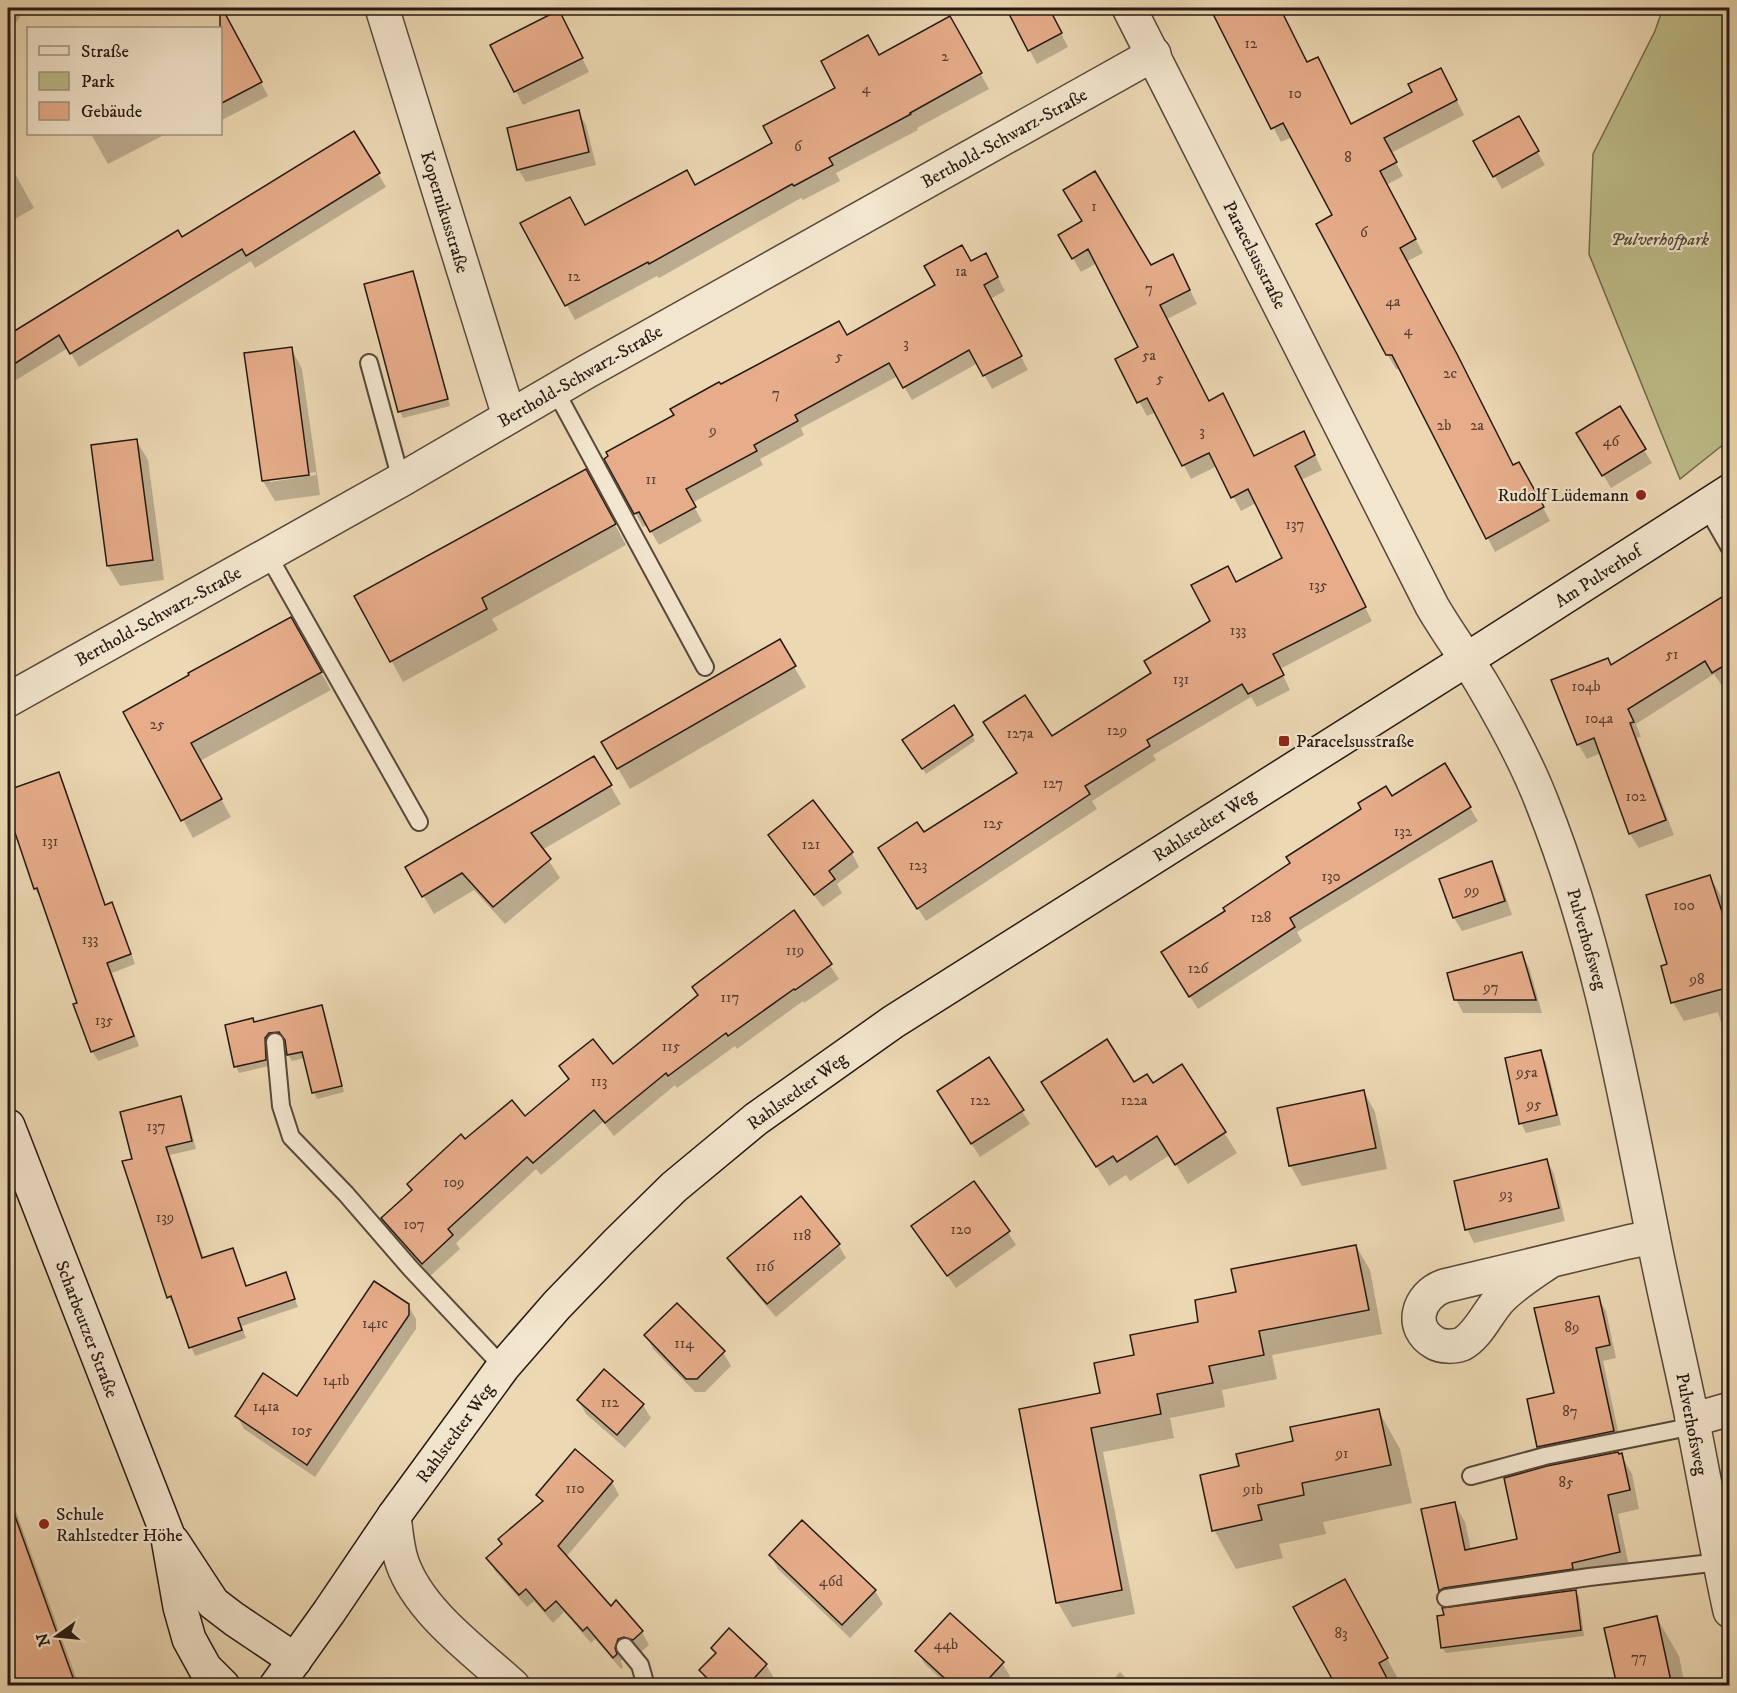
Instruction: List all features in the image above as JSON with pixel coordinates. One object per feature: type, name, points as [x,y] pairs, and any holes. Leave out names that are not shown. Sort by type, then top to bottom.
[{"type":"street","name":"Kopernikusstraße","points":[[382,8],[509,416]]},
{"type":"street","name":"Paracelsusstraße","points":[[1129,8],[1432,606],[1466,660]]},
{"type":"street","name":"Berthold-Schwarz-Straße","points":[[8,700],[1154,54]]},
{"type":"street","name":"Am Pulverhof","points":[[1466,660],[1718,498]]},
{"type":"street","name":"Pulverhofsweg","points":[[1466,660],[1511,736],[1542,803],[1566,868],[1590,945],[1616,1047],[1730,1611]]},
{"type":"street","name":"Rahlstedter Weg","points":[[285,1673],[394,1516],[503,1367],[557,1305],[674,1187],[756,1119],[893,1022],[1466,660]]},
{"type":"street","name":"Scharbeutzer Straße","points":[[8,1126],[167,1533],[180,1607],[189,1639],[205,1668],[223,1686]]},
{"type":"street","points":[[1550,1261],[1653,1237]]},
{"type":"street","points":[[1693,1423],[1730,1409]]},
{"type":"street","points":[[394,1516],[401,1560],[414,1587],[438,1618],[513,1686]]},
{"type":"street","name":"Scharbeutzer Straße","points":[[167,1533],[213,1603],[234,1619],[285,1673]]},
{"type":"lane","points":[[369,363],[401,480]]},
{"type":"lane","points":[[555,390],[705,667]]},
{"type":"lane","points":[[1718,498],[1730,548]]},
{"type":"lane","points":[[268,555],[419,822]]},
{"type":"lane","points":[[275,1042],[281,1106],[291,1137],[346,1194],[411,1269],[503,1367]]},
{"type":"lane","points":[[1471,1476],[1545,1456],[1693,1423]]},
{"type":"lane","points":[[1446,1598],[1589,1577],[1719,1562]]},
{"type":"lane","points":[[625,1647],[640,1665],[646,1686]]},
{"type":"green space","name":"Pulverhofpark","points":[[1663,8],[1730,8],[1729,440],[1680,479],[1589,254],[1593,154],[1655,31]]},
{"type":"building","points":[[220,8],[222,8],[262,82],[222,103],[222,27],[220,27]]},
{"type":"building","points":[[1006,8],[1049,8],[1062,33],[1028,51]]},
{"type":"building","points":[[1210,8],[1280,8],[1307,62],[1318,57],[1351,124],[1412,92],[1408,84],[1441,68],[1457,100],[1384,138],[1397,162],[1380,171],[1416,239],[1400,248],[1513,465],[1519,462],[1544,507],[1486,539],[1392,355],[1386,355],[1316,224],[1332,215],[1283,123],[1271,129]]},
{"type":"building","points":[[559,10],[583,58],[514,92],[490,45]]},
{"type":"building","points":[[950,16],[982,73],[829,158],[833,165],[794,186],[792,184],[649,264],[648,262],[565,306],[520,223],[570,197],[585,225],[687,170],[695,185],[772,143],[763,126],[835,88],[821,61],[868,35],[879,55]]},
{"type":"building","points":[[579,110],[589,152],[517,170],[507,128]]},
{"type":"building","points":[[1519,116],[1539,151],[1493,177],[1473,141]]},
{"type":"building","points":[[354,131],[380,173],[246,256],[242,249],[70,354],[59,335],[8,368],[8,335],[178,230],[182,237]]},
{"type":"building","points":[[1095,171],[1151,265],[1173,254],[1190,290],[1160,305],[1209,401],[1223,393],[1254,456],[1304,431],[1315,455],[1295,466],[1366,607],[1273,654],[1284,675],[1248,694],[1242,684],[1147,740],[1150,746],[1085,786],[1090,794],[917,909],[878,848],[917,822],[924,832],[1017,773],[983,722],[1025,695],[1052,736],[1151,673],[1144,661],[1210,621],[1191,585],[1228,566],[1236,582],[1282,558],[1248,489],[1231,498],[1209,453],[1182,466],[1147,398],[1137,403],[1115,359],[1138,347],[1088,249],[1072,259],[1058,235],[1082,221],[1063,190]]},
{"type":"building","points":[[962,245],[971,261],[986,253],[998,277],[984,285],[1022,356],[983,376],[969,350],[903,388],[889,363],[795,415],[798,421],[754,445],[757,451],[686,489],[696,507],[650,532],[639,512],[634,514],[604,459],[608,456],[606,452],[674,415],[670,409],[839,321],[847,335],[935,285],[924,266]]},
{"type":"building","points":[[413,271],[448,399],[398,412],[364,284]]},
{"type":"building","points":[[292,347],[309,475],[262,481],[244,353]]},
{"type":"building","points":[[1620,406],[1646,449],[1602,476],[1576,433]]},
{"type":"building","points":[[137,439],[153,560],[107,566],[91,445]]},
{"type":"building","points":[[586,469],[616,524],[482,598],[487,609],[390,662],[354,596]]},
{"type":"building","points":[[1730,592],[1730,662],[1712,673],[1705,661],[1628,709],[1634,722],[1630,723],[1666,820],[1629,834],[1594,738],[1577,745],[1551,680],[1608,658],[1611,665]]},
{"type":"building","points":[[291,617],[322,672],[191,743],[222,799],[181,821],[123,712],[189,675],[188,673]]},
{"type":"building","points":[[780,639],[796,666],[617,769],[601,742]]},
{"type":"building","points":[[954,705],[973,735],[922,769],[902,740]]},
{"type":"building","points":[[594,756],[612,785],[531,833],[551,859],[493,907],[462,873],[422,897],[405,867]]},
{"type":"building","points":[[1445,763],[1471,807],[1290,918],[1295,927],[1189,997],[1161,952],[1225,911],[1223,908],[1290,863],[1286,857],[1361,809],[1358,803],[1386,786],[1392,796]]},
{"type":"building","points":[[59,772],[105,905],[112,902],[131,954],[107,963],[134,1036],[91,1052],[73,1004],[77,1003],[8,812],[8,790]]},
{"type":"building","points":[[813,800],[853,852],[829,871],[835,879],[814,895],[768,835]]},
{"type":"building","points":[[1492,861],[1505,901],[1453,918],[1439,879]]},
{"type":"building","points":[[1710,875],[1730,936],[1730,987],[1671,1003],[1661,966],[1667,964],[1646,895]]},
{"type":"building","points":[[794,910],[832,964],[728,1036],[726,1033],[668,1076],[666,1073],[605,1123],[594,1110],[533,1163],[527,1157],[448,1229],[453,1235],[422,1264],[381,1218],[412,1190],[407,1184],[461,1134],[465,1139],[512,1100],[525,1116],[569,1079],[559,1066],[593,1039],[613,1064],[698,995],[692,987]]},
{"type":"building","points":[[1522,952],[1536,1000],[1454,1000],[1447,973]]},
{"type":"building","points":[[322,1005],[342,1086],[312,1093],[302,1052],[287,1055],[285,1040],[279,1032],[269,1033],[265,1038],[266,1060],[234,1067],[225,1025],[253,1018],[254,1022]]},
{"type":"building","points":[[1107,1039],[1134,1082],[1147,1074],[1153,1083],[1182,1064],[1226,1132],[1175,1165],[1157,1136],[1117,1162],[1113,1156],[1096,1167],[1041,1082]]},
{"type":"building","points":[[1541,1050],[1557,1115],[1519,1124],[1505,1058]]},
{"type":"building","points":[[989,1057],[1024,1110],[971,1144],[937,1091]]},
{"type":"building","points":[[1364,1090],[1376,1148],[1289,1166],[1277,1108]]},
{"type":"building","points":[[181,1096],[192,1141],[166,1147],[202,1258],[233,1248],[246,1286],[286,1272],[295,1299],[238,1318],[242,1330],[189,1348],[171,1296],[167,1298],[122,1161],[132,1159],[120,1112]]},
{"type":"building","points":[[1547,1159],[1559,1208],[1465,1230],[1454,1181]]},
{"type":"building","points":[[974,1181],[1010,1231],[947,1276],[911,1226]]},
{"type":"building","points":[[801,1196],[840,1244],[767,1304],[727,1258]]},
{"type":"building","points":[[1356,1245],[1369,1310],[1259,1331],[1264,1355],[1209,1366],[1213,1383],[1157,1394],[1161,1414],[1091,1428],[1122,1590],[1056,1603],[1019,1409],[1100,1393],[1094,1363],[1134,1355],[1130,1335],[1198,1322],[1195,1300],[1236,1292],[1231,1269]]},
{"type":"building","points":[[374,1281],[409,1304],[409,1315],[307,1465],[235,1416],[263,1373],[297,1396]]},
{"type":"building","points":[[1599,1296],[1610,1345],[1596,1348],[1614,1431],[1537,1447],[1527,1399],[1554,1393],[1534,1308]]},
{"type":"building","points":[[677,1303],[725,1351],[697,1379],[686,1379],[644,1335]]},
{"type":"building","points":[[604,1369],[644,1404],[617,1435],[577,1400]]},
{"type":"building","points":[[1379,1409],[1391,1465],[1302,1483],[1304,1495],[1258,1505],[1262,1520],[1212,1531],[1200,1475],[1239,1466],[1236,1454],[1293,1441],[1290,1427]]},
{"type":"building","points":[[575,1449],[613,1481],[558,1546],[611,1606],[616,1600],[643,1631],[633,1640],[624,1637],[618,1639],[615,1648],[617,1654],[613,1658],[587,1627],[583,1631],[556,1601],[545,1611],[526,1589],[519,1595],[486,1558],[502,1544],[498,1539],[543,1501],[536,1495]]},
{"type":"building","points":[[1622,1453],[1630,1490],[1608,1495],[1620,1552],[1572,1563],[1573,1569],[1444,1588],[1439,1591],[1421,1509],[1455,1502],[1465,1550],[1517,1539],[1504,1478],[1547,1466]]},
{"type":"building","points":[[8,1505],[11,1505],[76,1686],[8,1686]]},
{"type":"building","points":[[802,1520],[876,1590],[842,1625],[769,1555]]},
{"type":"building","points":[[1345,1579],[1388,1658],[1379,1663],[1391,1686],[1336,1686],[1293,1607]]},
{"type":"building","points":[[1576,1590],[1581,1630],[1441,1648],[1437,1616],[1444,1615],[1442,1608]]},
{"type":"building","points":[[950,1613],[1004,1662],[982,1686],[953,1686],[915,1651]]},
{"type":"building","points":[[1657,1616],[1672,1686],[1617,1686],[1604,1628]]},
{"type":"building","points":[[729,1628],[767,1664],[747,1686],[715,1686],[699,1670],[716,1653],[711,1648]]},
{"type":"place","name":"Rudolf Lüdemann","points":[[1641,495]]},
{"type":"place","name":"Paracelsusstraße","points":[[1284,741]]},
{"type":"place","name":"Schule Rahlstedter Höhe","points":[[44,1524]]}]
